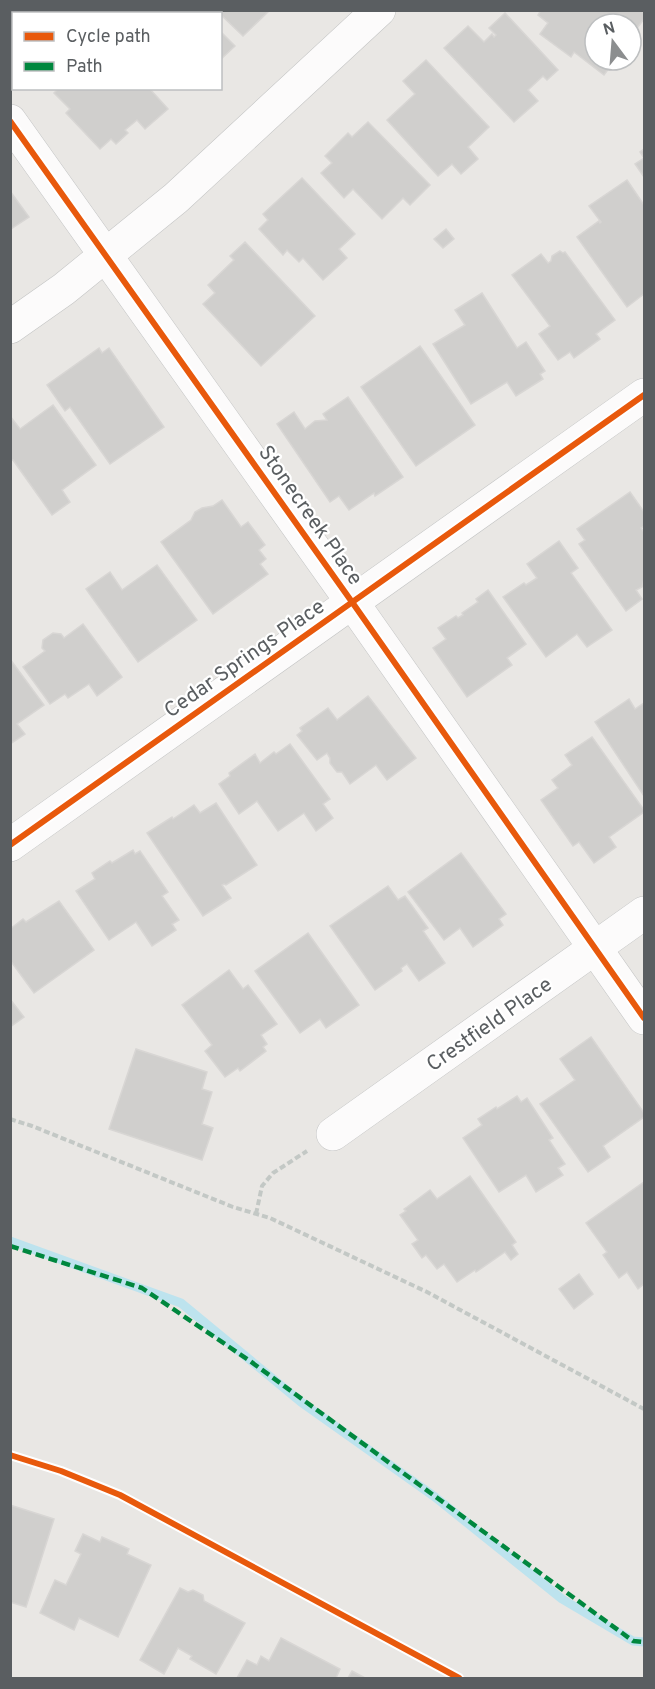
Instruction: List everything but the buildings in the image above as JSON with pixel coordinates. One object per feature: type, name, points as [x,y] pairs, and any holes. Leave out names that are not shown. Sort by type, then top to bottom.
[{"type":"street","points":[[10,327],[64,289],[176,198],[379,10]]},
{"type":"street","name":"Stonecreek Place","points":[[10,121],[645,1018]]},
{"type":"street","name":"Cedar Springs Place","points":[[10,845],[645,396]]},
{"type":"street","name":"Crestfield Place","points":[[333,1134],[645,913]]},
{"type":"path","points":[[10,1119],[233,1207],[270,1218],[427,1292],[645,1410]]},
{"type":"path","points":[[256,1214],[262,1186],[273,1173],[333,1134]]},
{"type":"waterway","points":[[10,1241],[181,1303],[301,1402],[435,1497],[562,1599],[633,1641],[644,1642]]},
{"type":"marked path","points":[[10,1246],[142,1288],[250,1361],[633,1641],[644,1642]]},
{"type":"cycle path","points":[[10,121],[644,1018]]},
{"type":"cycle path","points":[[10,845],[644,395]]},
{"type":"cycle path","points":[[10,1455],[61,1471],[120,1495],[459,1678]]}]
